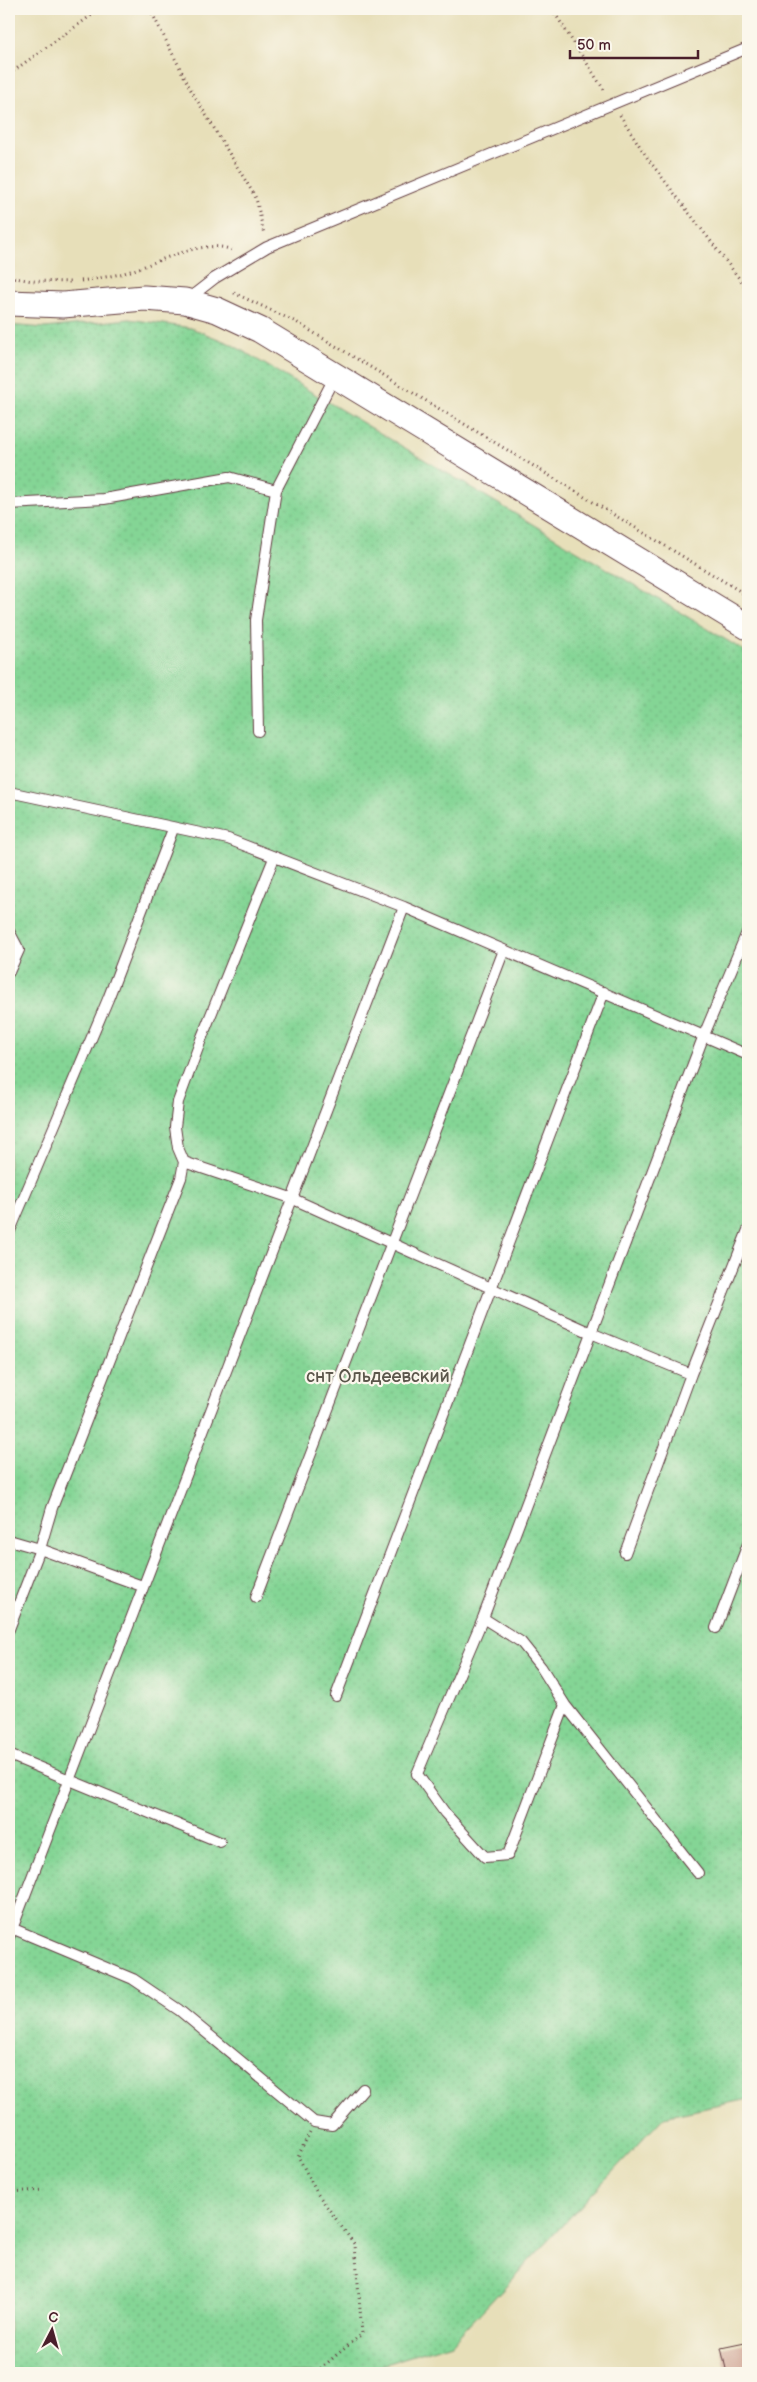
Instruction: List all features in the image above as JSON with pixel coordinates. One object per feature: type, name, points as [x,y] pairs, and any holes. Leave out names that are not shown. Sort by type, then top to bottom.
[{"type":"street","points":[[9,303],[63,304],[144,298],[185,301],[217,310],[260,330],[748,627]]},
{"type":"lane","points":[[185,301],[208,283],[268,247],[748,48]]},
{"type":"lane","points":[[258,731],[256,620],[276,490],[335,376]]},
{"type":"lane","points":[[9,504],[104,499],[229,477],[276,490]]},
{"type":"lane","points":[[9,792],[173,829],[228,839],[404,907],[748,1055]]},
{"type":"lane","points":[[9,1234],[108,999],[173,829]]},
{"type":"lane","points":[[9,1629],[40,1549],[52,1508],[181,1178],[184,1162],[178,1148],[175,1128],[178,1102],[205,1028],[274,858]]},
{"type":"lane","points":[[363,2090],[332,2125],[314,2122],[179,2010],[133,1979],[10,1931],[404,907]]},
{"type":"lane","points":[[565,1705],[508,1854],[485,1857],[445,1812],[417,1774],[483,1618],[704,1035],[748,930]]},
{"type":"lane","points":[[9,931],[19,950],[9,972]]},
{"type":"lane","points":[[256,1597],[504,950]]},
{"type":"lane","points":[[336,1696],[412,1492],[493,1288],[604,992]]},
{"type":"lane","points":[[184,1162],[291,1198],[591,1333],[691,1374]]},
{"type":"lane","points":[[625,1553],[691,1374],[748,1230]]},
{"type":"lane","points":[[9,1540],[40,1549],[142,1586]]},
{"type":"lane","points":[[716,1628],[748,1544]]},
{"type":"lane","points":[[483,1618],[522,1642],[541,1667],[565,1705],[698,1873]]},
{"type":"lane","points":[[9,1755],[220,1842]]},
{"type":"path","points":[[9,74],[96,12],[105,9]]},
{"type":"path","points":[[150,9],[191,90],[256,198],[268,247]]},
{"type":"path","points":[[552,9],[648,159],[748,290]]},
{"type":"path","points":[[9,277],[33,281],[77,282],[120,274],[202,247],[216,245],[228,248],[248,259]]},
{"type":"path","points":[[208,283],[255,301],[296,322],[748,596]]},
{"type":"path","points":[[314,2122],[298,2156],[317,2193],[356,2245],[362,2334],[315,2373]]},
{"type":"path","points":[[9,2192],[43,2190]]},
{"type":"green space","name":"снт Ольдеевский","points":[[129,319],[191,328],[231,344],[748,653],[748,2099],[664,2117],[452,2343],[356,2373],[9,2373],[9,325],[45,328]]},
{"type":"building","points":[[745,2343],[748,2357],[748,2373],[727,2373],[721,2348]]}]
